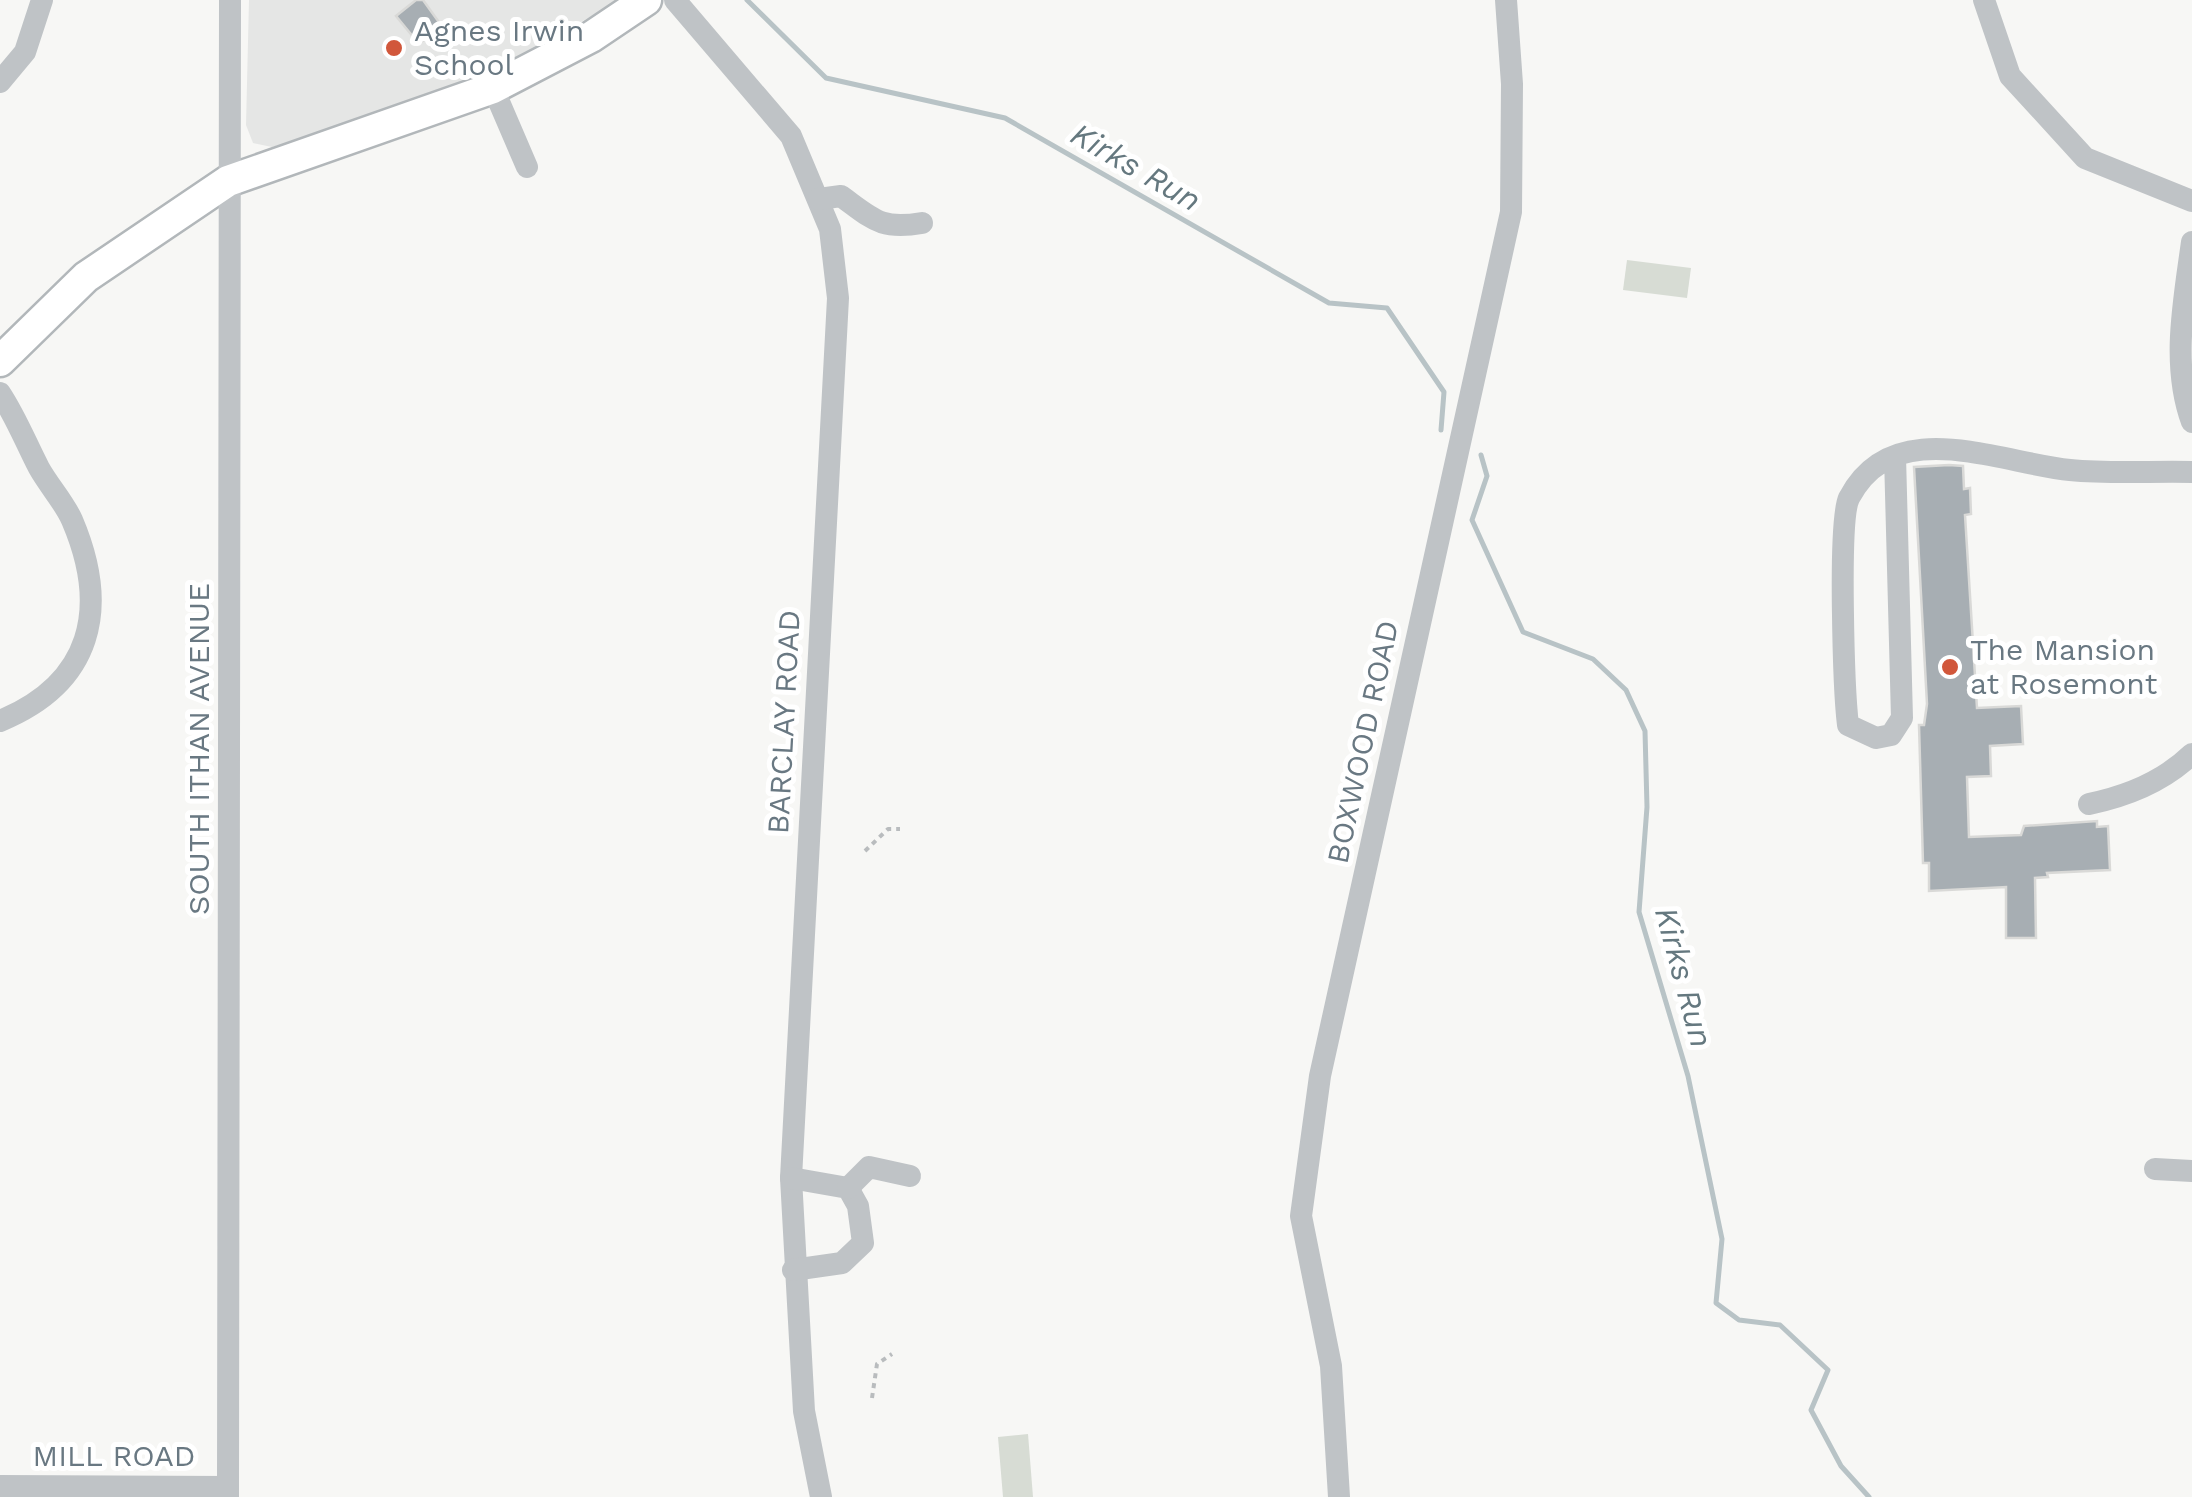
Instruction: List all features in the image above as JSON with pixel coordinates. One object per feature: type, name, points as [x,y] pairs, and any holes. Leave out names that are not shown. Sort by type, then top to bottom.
[{"type":"main road","points":[[0,361],[86,278],[228,181],[493,88],[591,37],[646,0]]},
{"type":"street","points":[[0,82],[25,52],[42,0]]},
{"type":"street","name":"SOUTH ITHAN AVENUE","points":[[228,1492],[230,0]]},
{"type":"street","name":"BARCLAY ROAD","points":[[675,0],[791,136],[830,230],[838,298],[791,1178],[793,1270],[804,1412],[820,1497]]},
{"type":"street","name":"BOXWOOD ROAD","points":[[1339,1497],[1330,1366],[1301,1216],[1320,1076],[1511,212],[1512,84],[1506,0]]},
{"type":"street","points":[[1984,0],[2010,76],[2085,158],[2192,202]]},
{"type":"street","points":[[493,88],[527,167]]},
{"type":"street","points":[[819,198],[841,196],[880,224],[893,228],[922,223]]},
{"type":"street","points":[[2192,242],[2181,326],[2183,386],[2192,422]]},
{"type":"street","points":[[0,394],[72,520],[94,605],[85,644],[72,668],[37,706],[0,721]]},
{"type":"street","points":[[1895,456],[1902,718],[1891,734],[1876,738],[1848,725],[1842,678],[1847,501],[1871,468],[1895,456],[1946,446],[2074,470],[2192,472]]},
{"type":"street","points":[[2089,804],[2125,796],[2175,771],[2192,754]]},
{"type":"street","points":[[848,1188],[869,1167],[910,1176]]},
{"type":"street","points":[[2155,1169],[2192,1172]]},
{"type":"street","points":[[791,1178],[848,1188]]},
{"type":"street","points":[[793,1270],[842,1263],[863,1243],[858,1206],[848,1188]]},
{"type":"street","name":"MILL ROAD","points":[[0,1486],[228,1492]]},
{"type":"path","points":[[865,851],[888,829],[900,828]]},
{"type":"path","points":[[872,1398],[877,1364],[892,1354]]},
{"type":"shaded area","name":"Agnes Irwin School","points":[[249,0],[619,0],[491,74],[407,109],[272,147],[253,143],[246,125]]},
{"type":"shaded area","points":[[1627,260],[1691,268],[1687,298],[1623,290]]},
{"type":"shaded area","points":[[1028,1434],[1033,1497],[1003,1497],[998,1437]]},
{"type":"building","points":[[416,0],[423,0],[441,25],[419,44],[396,16]]},
{"type":"building","name":"The Mansion at Rosemont","points":[[1963,466],[1964,489],[1970,488],[1971,514],[1965,515],[1977,708],[2021,706],[2023,744],[1990,746],[1991,776],[1967,777],[1969,837],[2021,835],[2024,826],[2097,821],[2097,827],[2108,826],[2110,870],[2047,873],[2048,877],[2035,878],[2036,938],[2006,938],[2006,887],[1929,891],[1929,863],[1923,863],[1919,725],[1924,725],[1927,704],[1914,467]]},
{"type":"waterway","name":"Kirks Run","points":[[747,0],[826,78],[1005,118],[1329,303],[1387,308],[1444,392],[1441,430]]},
{"type":"waterway","name":"Kirks Run","points":[[1481,455],[1487,476],[1472,520],[1523,632],[1593,659],[1626,690],[1645,731],[1647,807],[1639,912],[1688,1076],[1722,1239],[1716,1303],[1739,1320],[1780,1325],[1828,1370],[1811,1410],[1841,1466],[1869,1497]]},
{"type":"place","name":"Agnes Irwin School","points":[[394,48]]},
{"type":"place","name":"The Mansion at Rosemont","points":[[1950,667]]}]
